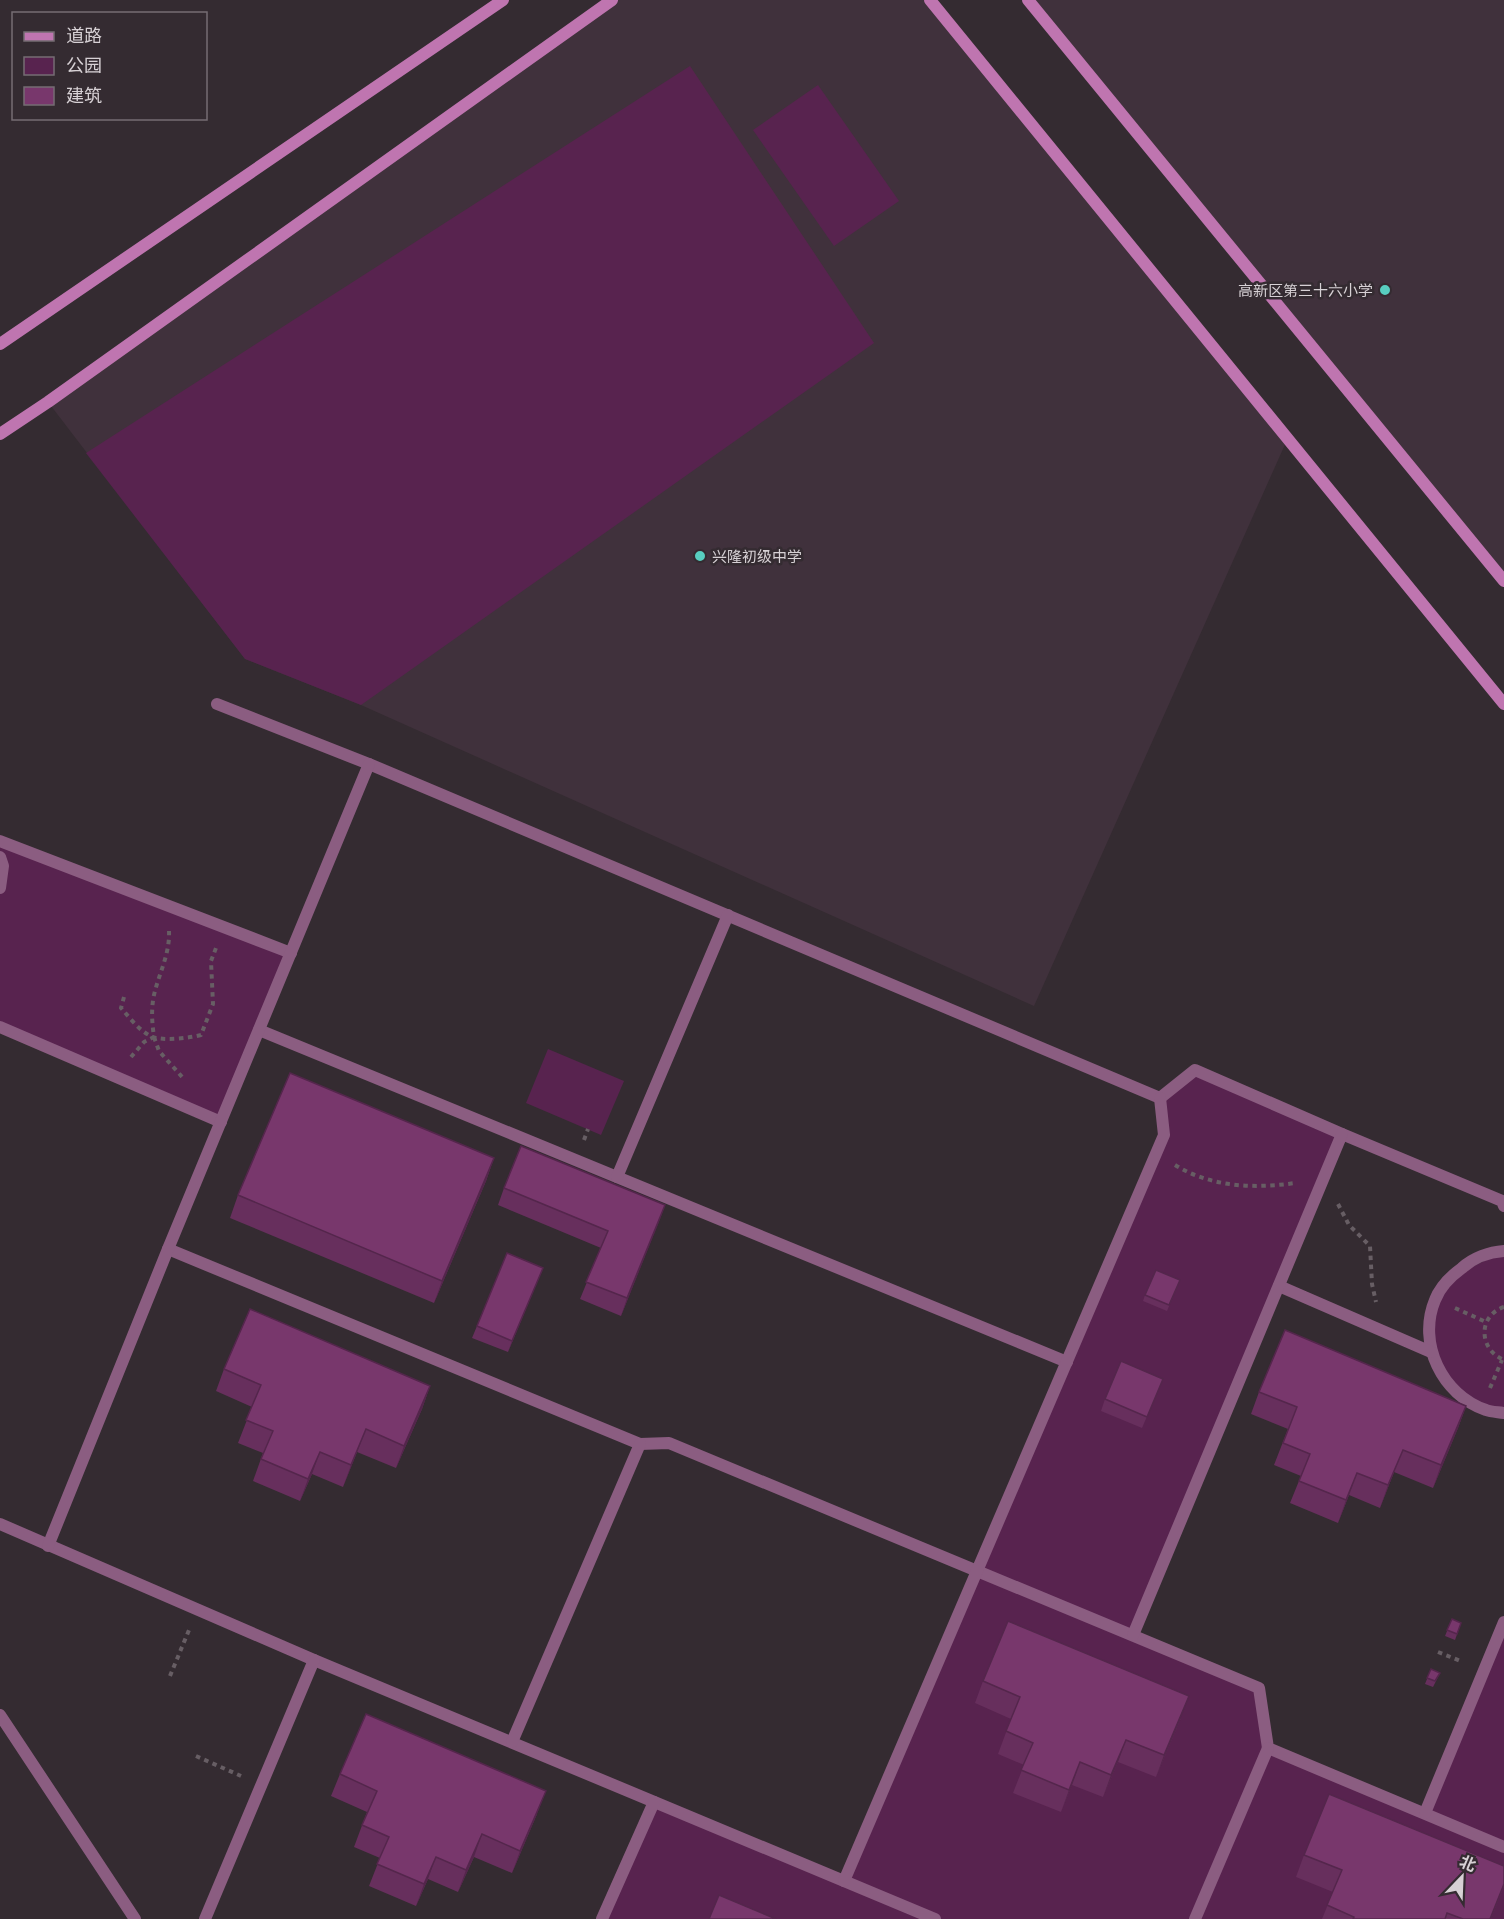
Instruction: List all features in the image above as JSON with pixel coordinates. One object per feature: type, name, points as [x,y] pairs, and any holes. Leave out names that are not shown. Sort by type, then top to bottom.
[{"type":"street","points":[[0,344],[503,0]]},
{"type":"street","points":[[0,434],[612,0]]},
{"type":"street","points":[[930,0],[1504,704]]},
{"type":"street","points":[[1028,0],[1504,580]]},
{"type":"street","points":[[217,704],[369,764],[1160,1098]]},
{"type":"street","points":[[48,1546],[369,764]]},
{"type":"street","points":[[0,841],[291,953]]},
{"type":"street","points":[[0,857],[3,866],[0,888]]},
{"type":"street","points":[[617,1177],[728,915]]},
{"type":"street","points":[[0,1027],[221,1122]]},
{"type":"street","points":[[259,1030],[1067,1362]]},
{"type":"street","points":[[1160,1098],[1195,1070],[1502,1201],[1504,1206]]},
{"type":"street","points":[[844,1881],[1164,1135],[1160,1098]]},
{"type":"street","points":[[1132,1635],[1342,1134]]},
{"type":"street","points":[[168,1249],[639,1444],[669,1443],[1259,1688],[1268,1748],[1195,1919]]},
{"type":"street","points":[[1504,1251],[1495,1251],[1470,1261],[1450,1278],[1435,1299],[1429,1325],[1431,1352],[1443,1377],[1461,1397],[1486,1410],[1504,1413]]},
{"type":"street","points":[[1279,1287],[1431,1352]]},
{"type":"street","points":[[512,1742],[639,1444]]},
{"type":"street","points":[[0,1524],[314,1660],[935,1919]]},
{"type":"street","points":[[1425,1813],[1504,1622]]},
{"type":"street","points":[[205,1919],[314,1660]]},
{"type":"street","points":[[0,1714],[135,1919]]},
{"type":"street","points":[[1268,1748],[1504,1847]]},
{"type":"street","points":[[602,1919],[654,1802]]},
{"type":"path","points":[[171,907],[168,922],[169,939],[165,961],[153,997],[152,1017],[154,1037],[159,1051],[188,1082]]},
{"type":"path","points":[[117,1077],[124,1063],[144,1042],[154,1037],[188,1039],[201,1035],[213,1004],[211,961],[216,947],[228,929]]},
{"type":"path","points":[[124,997],[121,1008],[134,1023],[154,1037]]},
{"type":"path","points":[[1156,1154],[1192,1176],[1229,1186],[1281,1185],[1324,1179],[1349,1225],[1370,1246],[1372,1284],[1382,1331]]},
{"type":"path","points":[[1435,1299],[1486,1322]]},
{"type":"path","points":[[1504,1307],[1491,1315],[1484,1331],[1488,1348],[1494,1355],[1504,1360]]},
{"type":"path","points":[[170,1676],[198,1610]]},
{"type":"path","points":[[196,1756],[261,1785]]},
{"type":"shaded area","name":"兴隆初级中学","points":[[612,0],[930,0],[1287,440],[1034,1006],[361,705],[245,659],[48,402]]},
{"type":"shaded area","name":"高新区第三十六小学","points":[[1028,0],[1504,0],[1504,581]]},
{"type":"green space","points":[[690,66],[874,343],[361,705],[245,659],[86,453]]},
{"type":"green space","points":[[818,85],[899,201],[834,246],[753,130]]},
{"type":"green space","points":[[0,841],[291,953],[221,1122],[0,1027]]},
{"type":"green space","points":[[548,1049],[624,1081],[601,1135],[526,1103]]},
{"type":"green space","points":[[1195,1070],[1342,1134],[1133,1636],[1259,1688],[1268,1748],[1424,1813],[1504,1622],[1504,1919],[602,1919],[654,1802],[844,1881],[1164,1135],[1160,1098]]},
{"type":"green space","points":[[1504,1251],[1504,1413],[1461,1397],[1431,1352],[1435,1299],[1450,1278]]},
{"type":"building","points":[[290,1073],[494,1158],[442,1281],[238,1195]]},
{"type":"building","points":[[521,1146],[665,1205],[627,1298],[586,1282],[608,1231],[504,1188]]},
{"type":"building","points":[[507,1253],[543,1268],[512,1341],[477,1326]]},
{"type":"building","points":[[1156,1270],[1180,1280],[1169,1305],[1145,1295]]},
{"type":"building","points":[[250,1309],[430,1386],[404,1446],[366,1429],[351,1465],[320,1452],[308,1479],[261,1459],[273,1431],[246,1420],[261,1385],[224,1369]]},
{"type":"building","points":[[1285,1330],[1466,1406],[1441,1465],[1403,1450],[1388,1485],[1357,1473],[1346,1500],[1299,1481],[1310,1454],[1283,1443],[1297,1407],[1259,1392]]},
{"type":"building","points":[[1121,1361],[1163,1379],[1147,1417],[1105,1399]]},
{"type":"building","points":[[1452,1619],[1461,1623],[1457,1634],[1447,1630]]},
{"type":"building","points":[[1008,1621],[1189,1696],[1164,1755],[1126,1740],[1111,1775],[1080,1762],[1069,1790],[1021,1770],[1033,1743],[1006,1731],[1020,1697],[983,1681]]},
{"type":"building","points":[[1431,1669],[1440,1673],[1435,1681],[1427,1678]]},
{"type":"building","points":[[366,1714],[546,1791],[520,1851],[482,1834],[466,1870],[436,1857],[424,1884],[377,1864],[389,1837],[362,1825],[377,1791],[340,1774]]},
{"type":"building","points":[[1329,1794],[1504,1866],[1504,1884],[1490,1919],[1463,1919],[1447,1913],[1445,1919],[1353,1919],[1354,1917],[1327,1905],[1342,1870],[1304,1855]]},
{"type":"building","points":[[719,1895],[776,1919],[709,1919]]},
{"type":"place","name":"高新区第三十六小学","points":[[1385,290]]},
{"type":"place","name":"兴隆初级中学","points":[[700,556]]}]
